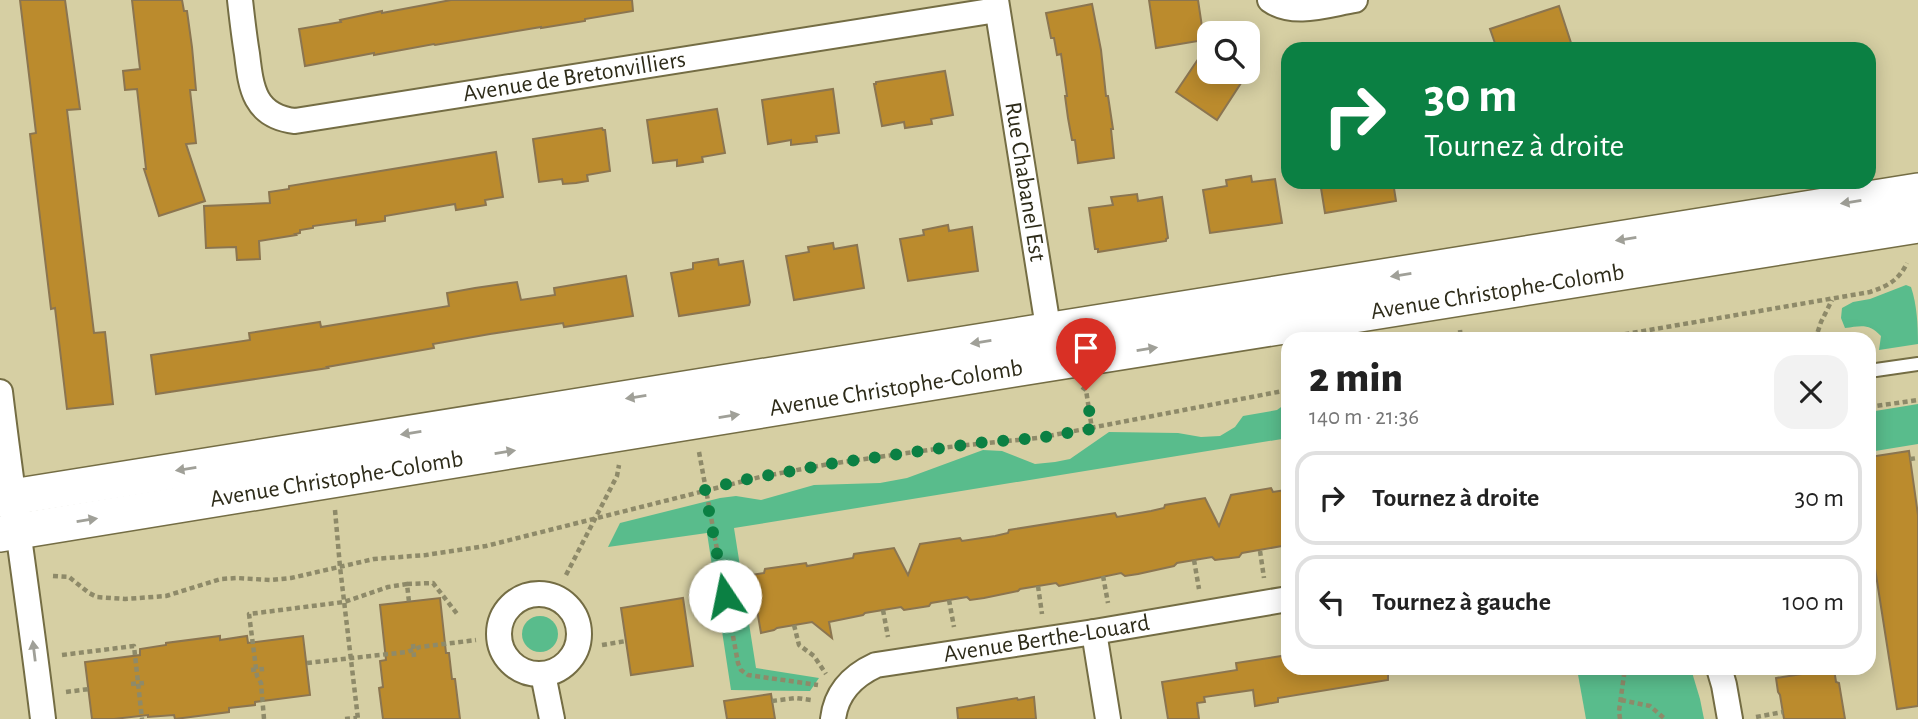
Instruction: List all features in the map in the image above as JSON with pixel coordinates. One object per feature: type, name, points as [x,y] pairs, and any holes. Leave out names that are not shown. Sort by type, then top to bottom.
[{"type":"main road","name":"Avenue Christophe-Colomb","points":[[10,533],[1918,191]]},
{"type":"main road","name":"Avenue Christophe-Colomb","points":[[7,497],[1918,225]]},
{"type":"street","name":"Avenue de Bretonvilliers","points":[[240,0],[250,82],[255,96],[271,114],[295,121],[997,5]]},
{"type":"street","points":[[1270,0],[1293,9],[1355,0]]},
{"type":"street","name":"Rue Chabanel Est","points":[[997,5],[1051,347]]},
{"type":"street","points":[[0,392],[10,533],[43,719]]},
{"type":"street","name":"Avenue Berthe-Louard","points":[[833,719],[835,705],[845,688],[858,674],[876,665],[1281,600]]},
{"type":"street","points":[[1094,632],[1108,719]]},
{"type":"street","points":[[542,674],[552,719]]},
{"type":"street","points":[[1720,675],[1730,719]]},
{"type":"lane","points":[[1876,371],[1918,364]]},
{"type":"path","points":[[1639,332],[1870,292],[1895,281],[1907,263]]},
{"type":"path","points":[[1818,332],[1832,300]]},
{"type":"path","points":[[1086,390],[1092,429]]},
{"type":"path","points":[[53,576],[69,577],[97,597],[125,599],[166,596],[220,579],[271,580],[374,559],[486,546],[738,481],[829,464],[986,442],[1038,438],[1281,391]]},
{"type":"path","points":[[1876,406],[1918,400]]},
{"type":"path","points":[[699,452],[741,670],[748,675],[818,685]]},
{"type":"path","points":[[1910,459],[1918,458]]},
{"type":"path","points":[[566,575],[617,475],[619,465]]},
{"type":"path","points":[[335,510],[357,718],[345,719]]},
{"type":"path","points":[[1260,551],[1264,578]]},
{"type":"path","points":[[1194,560],[1199,589]]},
{"type":"path","points":[[1103,576],[1108,603]]},
{"type":"path","points":[[264,719],[261,683],[254,670],[249,614],[344,602],[388,587],[433,583],[458,615]]},
{"type":"path","points":[[407,584],[410,602]]},
{"type":"path","points":[[1038,586],[1042,614]]},
{"type":"path","points":[[949,600],[954,627]]},
{"type":"path","points":[[883,610],[888,638]]},
{"type":"path","points":[[794,625],[799,645],[814,656],[826,674]]},
{"type":"path","points":[[307,663],[407,652],[413,647],[476,640]]},
{"type":"path","points":[[602,645],[625,641]]},
{"type":"path","points":[[62,655],[134,646],[141,683],[142,719]]},
{"type":"path","points":[[413,647],[414,657]]},
{"type":"path","points":[[254,670],[264,668]]},
{"type":"path","points":[[1620,719],[1624,675]]},
{"type":"path","points":[[131,684],[141,683]]},
{"type":"path","points":[[66,692],[89,689]]},
{"type":"path","points":[[772,701],[796,698],[811,700]]},
{"type":"path","points":[[1621,700],[1650,706],[1663,718]]},
{"type":"path","points":[[1756,717],[1783,712]]},
{"type":"green space","points":[[1906,285],[1911,287],[1915,301],[1918,344],[1879,350],[1881,336],[1873,329],[1864,326],[1845,328],[1841,318],[1842,308]]},
{"type":"green space","points":[[1918,404],[1918,444],[1876,451],[1876,411]]},
{"type":"green space","points":[[1281,407],[1281,439],[734,528],[756,668],[819,678],[810,691],[731,690],[707,533],[608,547],[620,523],[720,498],[736,496],[761,500],[814,485],[880,483],[907,478],[983,450],[1002,451],[1035,464],[1055,462],[1070,459],[1109,432],[1220,436],[1235,427],[1243,416]]},
{"type":"green space","points":[[540,616],[553,621],[558,634],[553,647],[540,652],[527,647],[522,634],[527,621]]},
{"type":"green space","points":[[1578,675],[1693,675],[1704,719],[1586,719]]},
{"type":"building","points":[[20,0],[65,0],[80,109],[67,110],[94,333],[105,332],[113,404],[67,409],[55,308],[51,309],[30,134],[36,133]]},
{"type":"building","points":[[132,0],[182,0],[184,11],[187,11],[192,47],[196,90],[190,90],[196,143],[186,144],[205,201],[159,216],[144,169],[137,89],[125,90],[123,71],[140,69]]},
{"type":"building","points":[[451,0],[632,0],[633,11],[305,66],[299,29],[382,11]]},
{"type":"building","points":[[1149,0],[1198,0],[1201,21],[1197,21],[1197,41],[1156,48]]},
{"type":"building","points":[[1092,4],[1113,129],[1114,158],[1078,163],[1068,118],[1061,54],[1057,55],[1046,13]]},
{"type":"building","points":[[1559,6],[1571,42],[1495,42],[1490,29]]},
{"type":"building","points":[[1197,61],[1197,84],[1240,84],[1217,120],[1176,92]]},
{"type":"building","points":[[945,71],[953,115],[931,119],[932,124],[905,128],[904,122],[882,126],[874,84],[876,82]]},
{"type":"building","points":[[833,89],[839,133],[816,136],[817,142],[791,145],[791,140],[768,144],[762,100]]},
{"type":"building","points":[[717,109],[725,153],[702,157],[703,162],[677,166],[677,160],[653,163],[647,120]]},
{"type":"building","points":[[602,128],[605,130],[610,171],[587,175],[588,181],[576,183],[563,184],[562,179],[539,182],[533,139]]},
{"type":"building","points":[[496,152],[503,197],[485,200],[486,205],[456,210],[455,204],[385,216],[385,221],[356,225],[356,220],[313,226],[300,230],[296,235],[259,241],[260,259],[237,260],[236,247],[206,248],[204,206],[270,203],[269,192],[289,189],[289,186]]},
{"type":"building","points":[[1251,176],[1252,182],[1275,179],[1282,223],[1210,233],[1203,190],[1227,186],[1226,180]]},
{"type":"building","points":[[1321,189],[1394,189],[1396,201],[1325,213]]},
{"type":"building","points":[[1137,194],[1138,201],[1162,197],[1168,238],[1166,241],[1098,252],[1098,249],[1095,249],[1089,208],[1113,205],[1111,197]]},
{"type":"building","points":[[948,225],[949,231],[972,227],[978,271],[908,281],[900,239],[924,235],[923,230]]},
{"type":"building","points":[[833,243],[834,249],[857,245],[864,288],[794,300],[786,256],[809,252],[808,247]]},
{"type":"building","points":[[718,259],[719,265],[743,261],[749,305],[679,316],[671,273],[693,269],[693,263]]},
{"type":"building","points":[[626,276],[633,316],[564,327],[563,323],[490,334],[433,344],[434,348],[328,368],[156,394],[151,355],[250,340],[249,333],[320,322],[321,327],[449,306],[447,293],[475,288],[517,282],[521,300],[555,295],[554,288]]},
{"type":"building","points":[[1909,451],[1918,515],[1918,706],[1897,709],[1876,575],[1876,456]]},
{"type":"building","points":[[1271,488],[1273,492],[1281,491],[1281,546],[1242,553],[1239,557],[1215,560],[1212,557],[1177,563],[1138,574],[1125,576],[1121,573],[1059,586],[1056,583],[1020,589],[984,598],[970,600],[967,597],[904,610],[901,607],[865,613],[829,622],[832,638],[812,622],[761,633],[751,575],[764,573],[765,569],[806,563],[807,566],[853,558],[854,554],[894,548],[908,575],[920,544],[995,536],[1008,533],[1009,530],[1115,513],[1117,517],[1205,498],[1219,526],[1231,495]]},
{"type":"building","points":[[440,598],[446,653],[449,653],[452,679],[455,679],[460,719],[383,719],[379,688],[383,687],[380,661],[386,660],[380,605]]},
{"type":"building","points":[[683,598],[693,666],[631,675],[621,608]]},
{"type":"building","points":[[220,636],[220,640],[247,636],[248,643],[303,636],[310,695],[255,702],[255,705],[229,708],[229,712],[175,719],[174,715],[148,715],[92,719],[85,662],[140,655],[140,649]]},
{"type":"building","points":[[1281,656],[1281,675],[1388,675],[1388,680],[1278,698],[1278,702],[1255,706],[1253,690],[1204,697],[1205,702],[1197,703],[1199,719],[1168,719],[1162,682],[1237,670],[1236,663]]},
{"type":"building","points":[[1835,675],[1836,682],[1839,683],[1845,719],[1784,719],[1776,678]]},
{"type":"building","points":[[771,694],[775,719],[727,719],[724,701]]},
{"type":"building","points":[[1034,697],[1036,719],[958,719],[957,708]]},
{"type":"route","points":[[725,596],[705,490],[829,464],[1092,429],[1086,390]]}]
